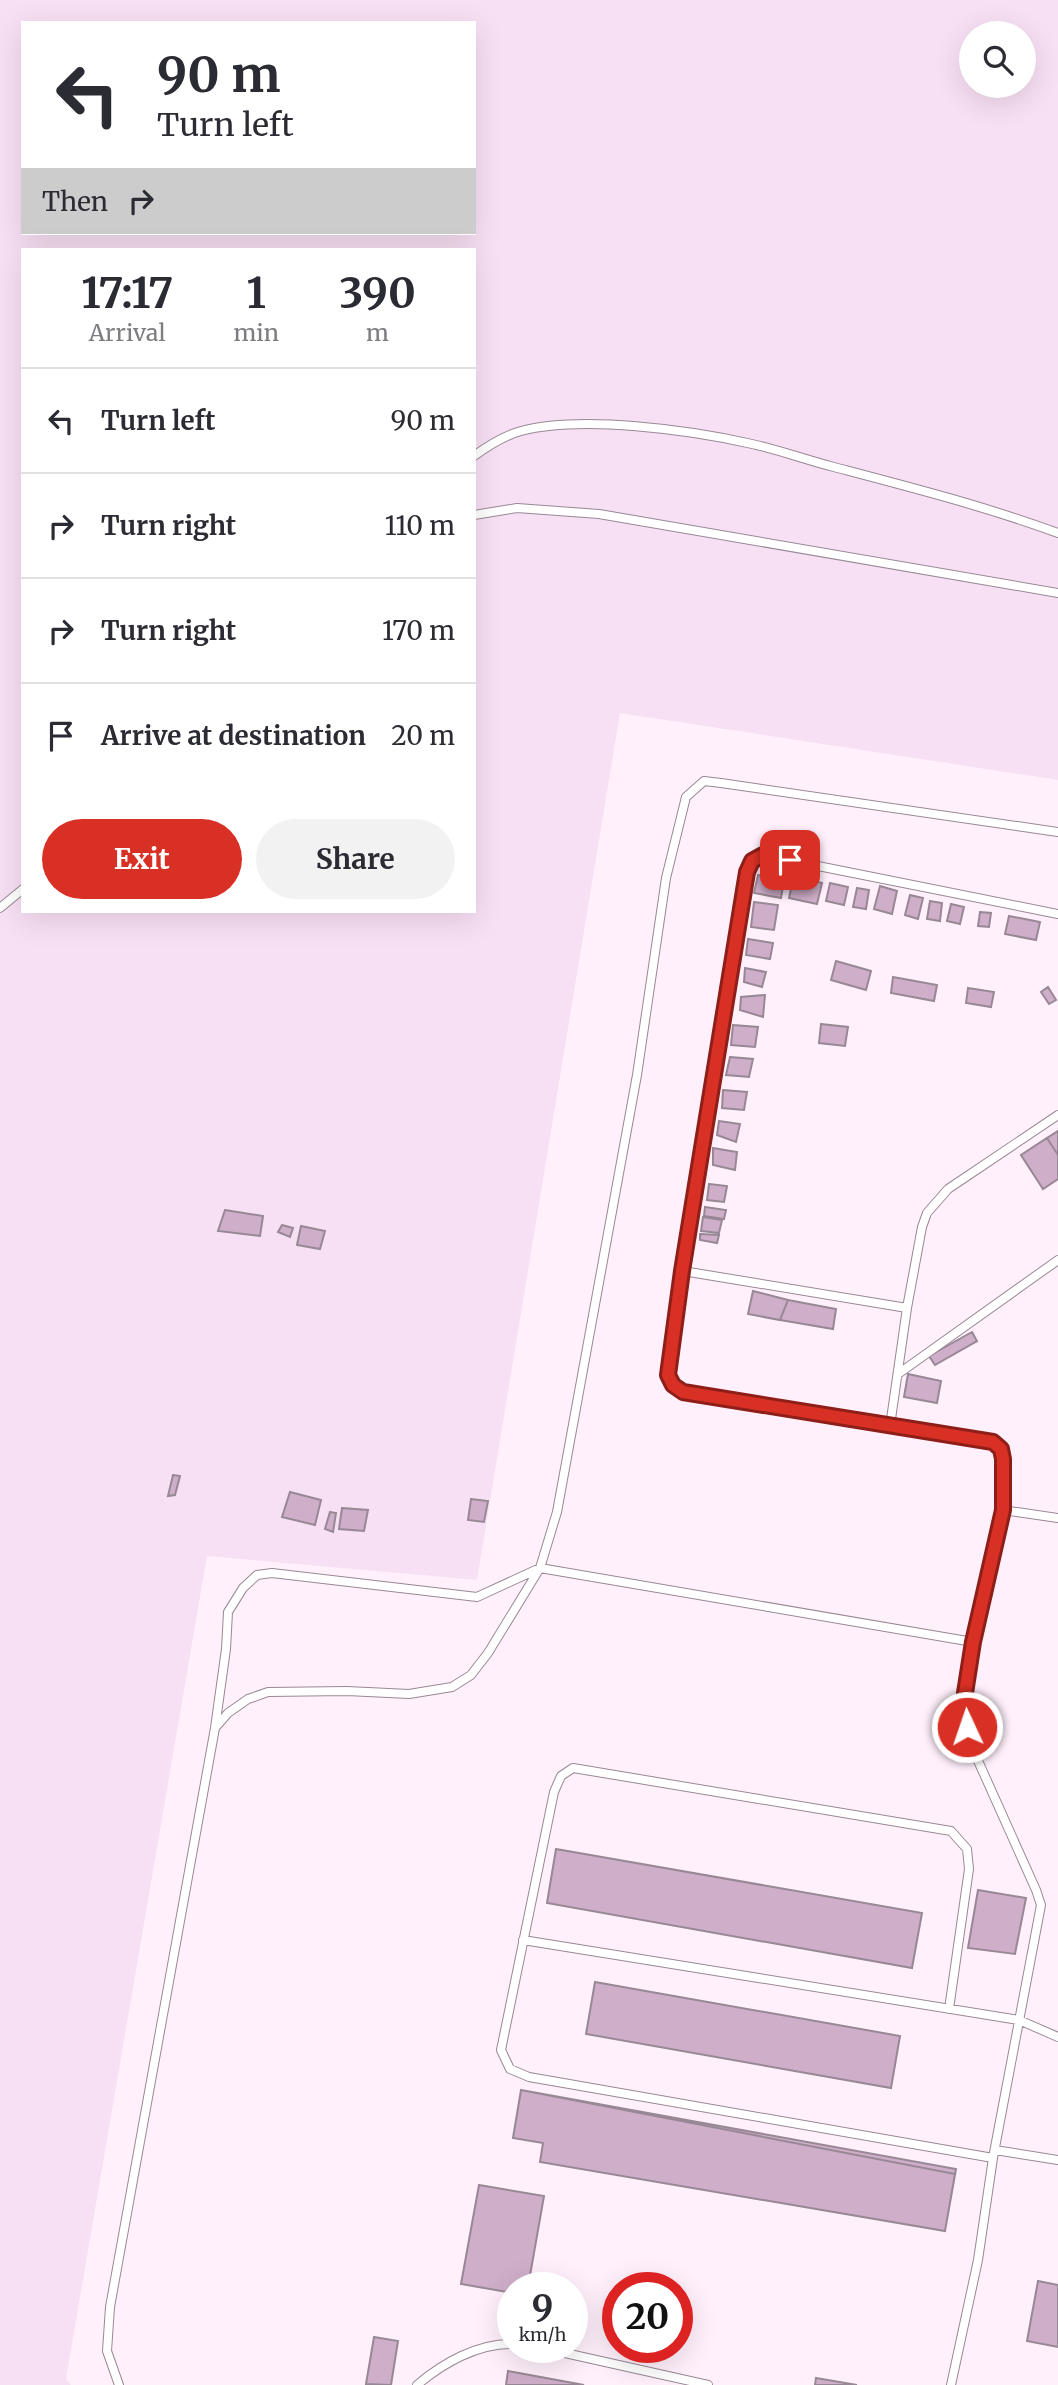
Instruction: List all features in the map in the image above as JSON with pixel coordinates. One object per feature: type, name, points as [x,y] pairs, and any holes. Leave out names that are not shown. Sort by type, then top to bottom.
[{"type":"lane","points":[[476,455],[505,436],[533,428],[588,425],[669,430],[737,441],[791,454],[968,503],[1058,533]]},
{"type":"lane","points":[[476,515],[517,508],[599,514],[1058,593]]},
{"type":"lane","points":[[215,1728],[228,1713],[248,1699],[268,1692],[347,1691],[409,1694],[452,1687],[471,1675],[488,1653],[540,1568],[562,1486],[637,1074],[666,878],[686,797],[704,781],[1058,832]]},
{"type":"lane","points":[[951,2385],[978,2260],[994,2154],[1041,1905],[975,1754],[967,1727],[965,1693],[973,1642],[1003,1510],[1001,1449],[993,1442],[683,1392],[673,1385],[668,1375],[682,1271],[747,872],[752,861],[763,855],[1058,914]]},
{"type":"lane","points":[[0,908],[21,891]]},
{"type":"lane","points":[[890,1426],[907,1308],[927,1213],[948,1189],[1058,1115]]},
{"type":"lane","points":[[898,1374],[1058,1260]]},
{"type":"lane","points":[[682,1271],[907,1308]]},
{"type":"lane","points":[[1003,1510],[1058,1518]]},
{"type":"lane","points":[[119,2385],[107,2351],[110,2307],[215,1728],[226,1649],[228,1612],[243,1588],[257,1575],[272,1573],[477,1597],[540,1568],[973,1642]]},
{"type":"lane","points":[[949,2009],[969,1869],[967,1849],[951,1831],[573,1768],[561,1776],[554,1792],[501,2050],[510,2069],[529,2077],[994,2154],[1058,2160]]},
{"type":"lane","points":[[523,1940],[1019,2020],[1058,2037]]},
{"type":"lane","points":[[417,2385],[431,2373],[458,2358],[479,2349],[497,2346]]},
{"type":"lane","points":[[588,2358],[708,2385]]},
{"type":"shaded area","points":[[0,0],[1058,0],[1058,780],[620,713],[477,1580],[207,1556],[66,2379],[71,2385],[0,2385]]},
{"type":"building","points":[[758,875],[784,880],[781,898],[754,893]]},
{"type":"building","points":[[794,876],[822,883],[817,904],[789,898]]},
{"type":"building","points":[[830,883],[848,887],[844,905],[826,901]]},
{"type":"building","points":[[880,886],[897,891],[892,914],[874,909]]},
{"type":"building","points":[[857,888],[869,890],[866,909],[853,907]]},
{"type":"building","points":[[910,895],[923,898],[918,919],[905,915]]},
{"type":"building","points":[[930,901],[942,903],[940,921],[927,919]]},
{"type":"building","points":[[754,902],[778,905],[774,930],[751,927]]},
{"type":"building","points":[[951,904],[964,907],[960,924],[947,921]]},
{"type":"building","points":[[980,912],[991,913],[989,927],[978,926]]},
{"type":"building","points":[[1009,916],[1040,922],[1036,940],[1005,934]]},
{"type":"building","points":[[748,939],[773,943],[770,959],[746,955]]},
{"type":"building","points":[[836,961],[871,971],[866,990],[831,980]]},
{"type":"building","points":[[745,968],[766,972],[762,987],[744,982]]},
{"type":"building","points":[[893,977],[937,985],[934,1001],[891,993]]},
{"type":"building","points":[[1048,987],[1056,1000],[1049,1004],[1041,992]]},
{"type":"building","points":[[968,988],[994,992],[991,1007],[966,1003]]},
{"type":"building","points":[[765,995],[763,1017],[740,1010],[741,997]]},
{"type":"building","points":[[821,1024],[848,1027],[845,1046],[819,1043]]},
{"type":"building","points":[[733,1025],[758,1027],[755,1047],[731,1045]]},
{"type":"building","points":[[730,1057],[753,1059],[749,1077],[726,1075]]},
{"type":"building","points":[[723,1090],[747,1092],[744,1110],[722,1108]]},
{"type":"building","points":[[719,1121],[740,1124],[736,1142],[717,1135]]},
{"type":"building","points":[[1058,1131],[1058,1155],[1047,1138]]},
{"type":"building","points":[[1047,1138],[1058,1155],[1058,1179],[1043,1189],[1021,1155]]},
{"type":"building","points":[[713,1148],[737,1152],[735,1170],[713,1165]]},
{"type":"building","points":[[709,1184],[727,1186],[724,1202],[707,1200]]},
{"type":"building","points":[[705,1207],[726,1210],[724,1219],[704,1216]]},
{"type":"building","points":[[225,1210],[263,1216],[260,1236],[218,1231]]},
{"type":"building","points":[[703,1217],[722,1220],[719,1233],[701,1231]]},
{"type":"building","points":[[282,1225],[293,1228],[290,1237],[278,1232]]},
{"type":"building","points":[[301,1226],[325,1231],[320,1249],[297,1245]]},
{"type":"building","points":[[700,1234],[719,1235],[717,1243],[700,1240]]},
{"type":"building","points":[[753,1291],[788,1300],[780,1320],[748,1314]]},
{"type":"building","points":[[788,1300],[836,1309],[833,1329],[780,1320]]},
{"type":"building","points":[[972,1332],[977,1341],[935,1365],[929,1356]]},
{"type":"building","points":[[908,1374],[941,1381],[937,1403],[904,1397]]},
{"type":"building","points":[[173,1475],[180,1476],[175,1495],[168,1496]]},
{"type":"building","points":[[290,1492],[321,1500],[315,1525],[282,1517]]},
{"type":"building","points":[[471,1499],[488,1501],[484,1522],[468,1520]]},
{"type":"building","points":[[342,1508],[368,1510],[364,1531],[339,1529]]},
{"type":"building","points":[[330,1512],[336,1513],[333,1532],[325,1529]]},
{"type":"building","points":[[556,1849],[922,1913],[912,1968],[547,1903]]},
{"type":"building","points":[[978,1890],[1026,1898],[1015,1954],[968,1948]]},
{"type":"building","points":[[595,1982],[900,2036],[891,2088],[586,2034]]},
{"type":"building","points":[[521,2090],[956,2169],[945,2231],[540,2162],[543,2143],[513,2138]]},
{"type":"building","points":[[521,2090],[955,2174],[945,2231],[540,2162],[543,2143],[513,2138]]},
{"type":"building","points":[[479,2185],[544,2196],[531,2272],[497,2272],[497,2290],[461,2284]]},
{"type":"building","points":[[1038,2281],[1058,2285],[1058,2347],[1027,2341]]},
{"type":"building","points":[[374,2337],[398,2341],[391,2385],[366,2384]]},
{"type":"building","points":[[508,2371],[584,2385],[506,2385]]},
{"type":"building","points":[[816,2378],[857,2385],[815,2385]]},
{"type":"route","points":[[790,860],[763,855],[752,861],[747,872],[682,1271],[668,1375],[673,1385],[683,1392],[993,1442],[1001,1449],[1003,1510],[973,1642],[965,1693],[967,1727]]}]
